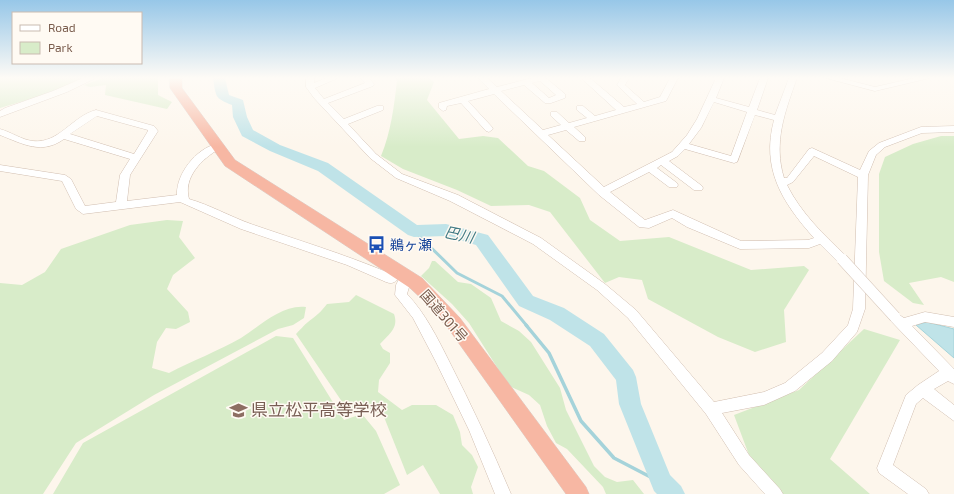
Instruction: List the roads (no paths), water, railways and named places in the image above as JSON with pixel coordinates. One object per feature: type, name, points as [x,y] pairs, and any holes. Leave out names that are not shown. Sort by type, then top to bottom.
[{"type":"highway","name":"国道301号","points":[[185,101],[216,147],[230,163],[246,175],[402,274],[432,298],[454,323],[579,494]]},
{"type":"street","points":[[0,114],[17,105],[29,101]]},
{"type":"street","points":[[443,108],[442,105],[455,101]]},
{"type":"street","points":[[464,101],[489,129]]},
{"type":"street","points":[[506,101],[603,192],[643,224],[649,224],[673,214],[740,244],[809,244],[822,239]]},
{"type":"street","points":[[612,101],[623,111]]},
{"type":"street","points":[[639,101],[643,105]]},
{"type":"street","points":[[541,134],[657,101]]},
{"type":"street","points":[[603,192],[674,154],[683,145],[706,114],[711,101]]},
{"type":"street","points":[[719,101],[779,119]]},
{"type":"street","points":[[683,145],[734,160],[755,101]]},
{"type":"street","points":[[785,101],[779,119],[774,147],[775,162],[780,183],[795,207],[822,239],[951,375],[923,389],[911,400],[884,468],[921,494]]},
{"type":"street","points":[[323,102],[373,156],[399,176],[454,198],[537,241],[601,287],[632,314],[711,409],[744,460],[774,494]]},
{"type":"street","points":[[343,123],[380,108]]},
{"type":"street","points":[[580,108],[593,119]]},
{"type":"street","points":[[0,132],[31,144],[52,143],[96,113],[151,128],[153,131],[126,175],[121,206]]},
{"type":"street","points":[[554,114],[582,139]]},
{"type":"street","points":[[711,409],[764,398],[790,388],[827,357],[853,328],[859,309],[863,175],[872,153],[882,145],[921,130],[954,129]]},
{"type":"street","points":[[62,135],[137,158]]},
{"type":"street","points":[[216,147],[208,150],[194,165],[181,189],[183,198],[190,204],[204,207],[245,226],[351,262],[390,279],[402,274]]},
{"type":"street","points":[[780,183],[790,180],[812,151],[863,175]]},
{"type":"street","points":[[662,161],[698,188]]},
{"type":"street","points":[[650,167],[673,185]]},
{"type":"street","points":[[0,168],[65,178],[70,182],[76,201],[83,210],[183,198]]},
{"type":"street","points":[[402,274],[399,290],[401,297],[413,307],[445,364],[478,433],[503,494]]},
{"type":"street","points":[[898,320],[925,317],[954,322]]},
{"type":"street","points":[[923,389],[954,414]]},
{"type":"water","points":[[927,322],[954,329],[954,358],[916,325]]},
{"type":"waterway","name":"巴川","points":[[233,101],[238,103],[240,117],[247,133],[275,148],[323,167],[414,231],[446,230],[482,240],[526,301],[557,314],[597,340],[626,377],[630,404],[662,483],[673,494]]},
{"type":"waterway","points":[[414,231],[457,273],[502,296],[527,326]]},
{"type":"waterway","points":[[526,325],[549,353],[581,421],[614,458],[662,483]]},
{"type":"place","name":"鵜ヶ瀬","points":[[377,245]]},
{"type":"place","name":"県立松平高等学校","points":[[238,410]]}]
